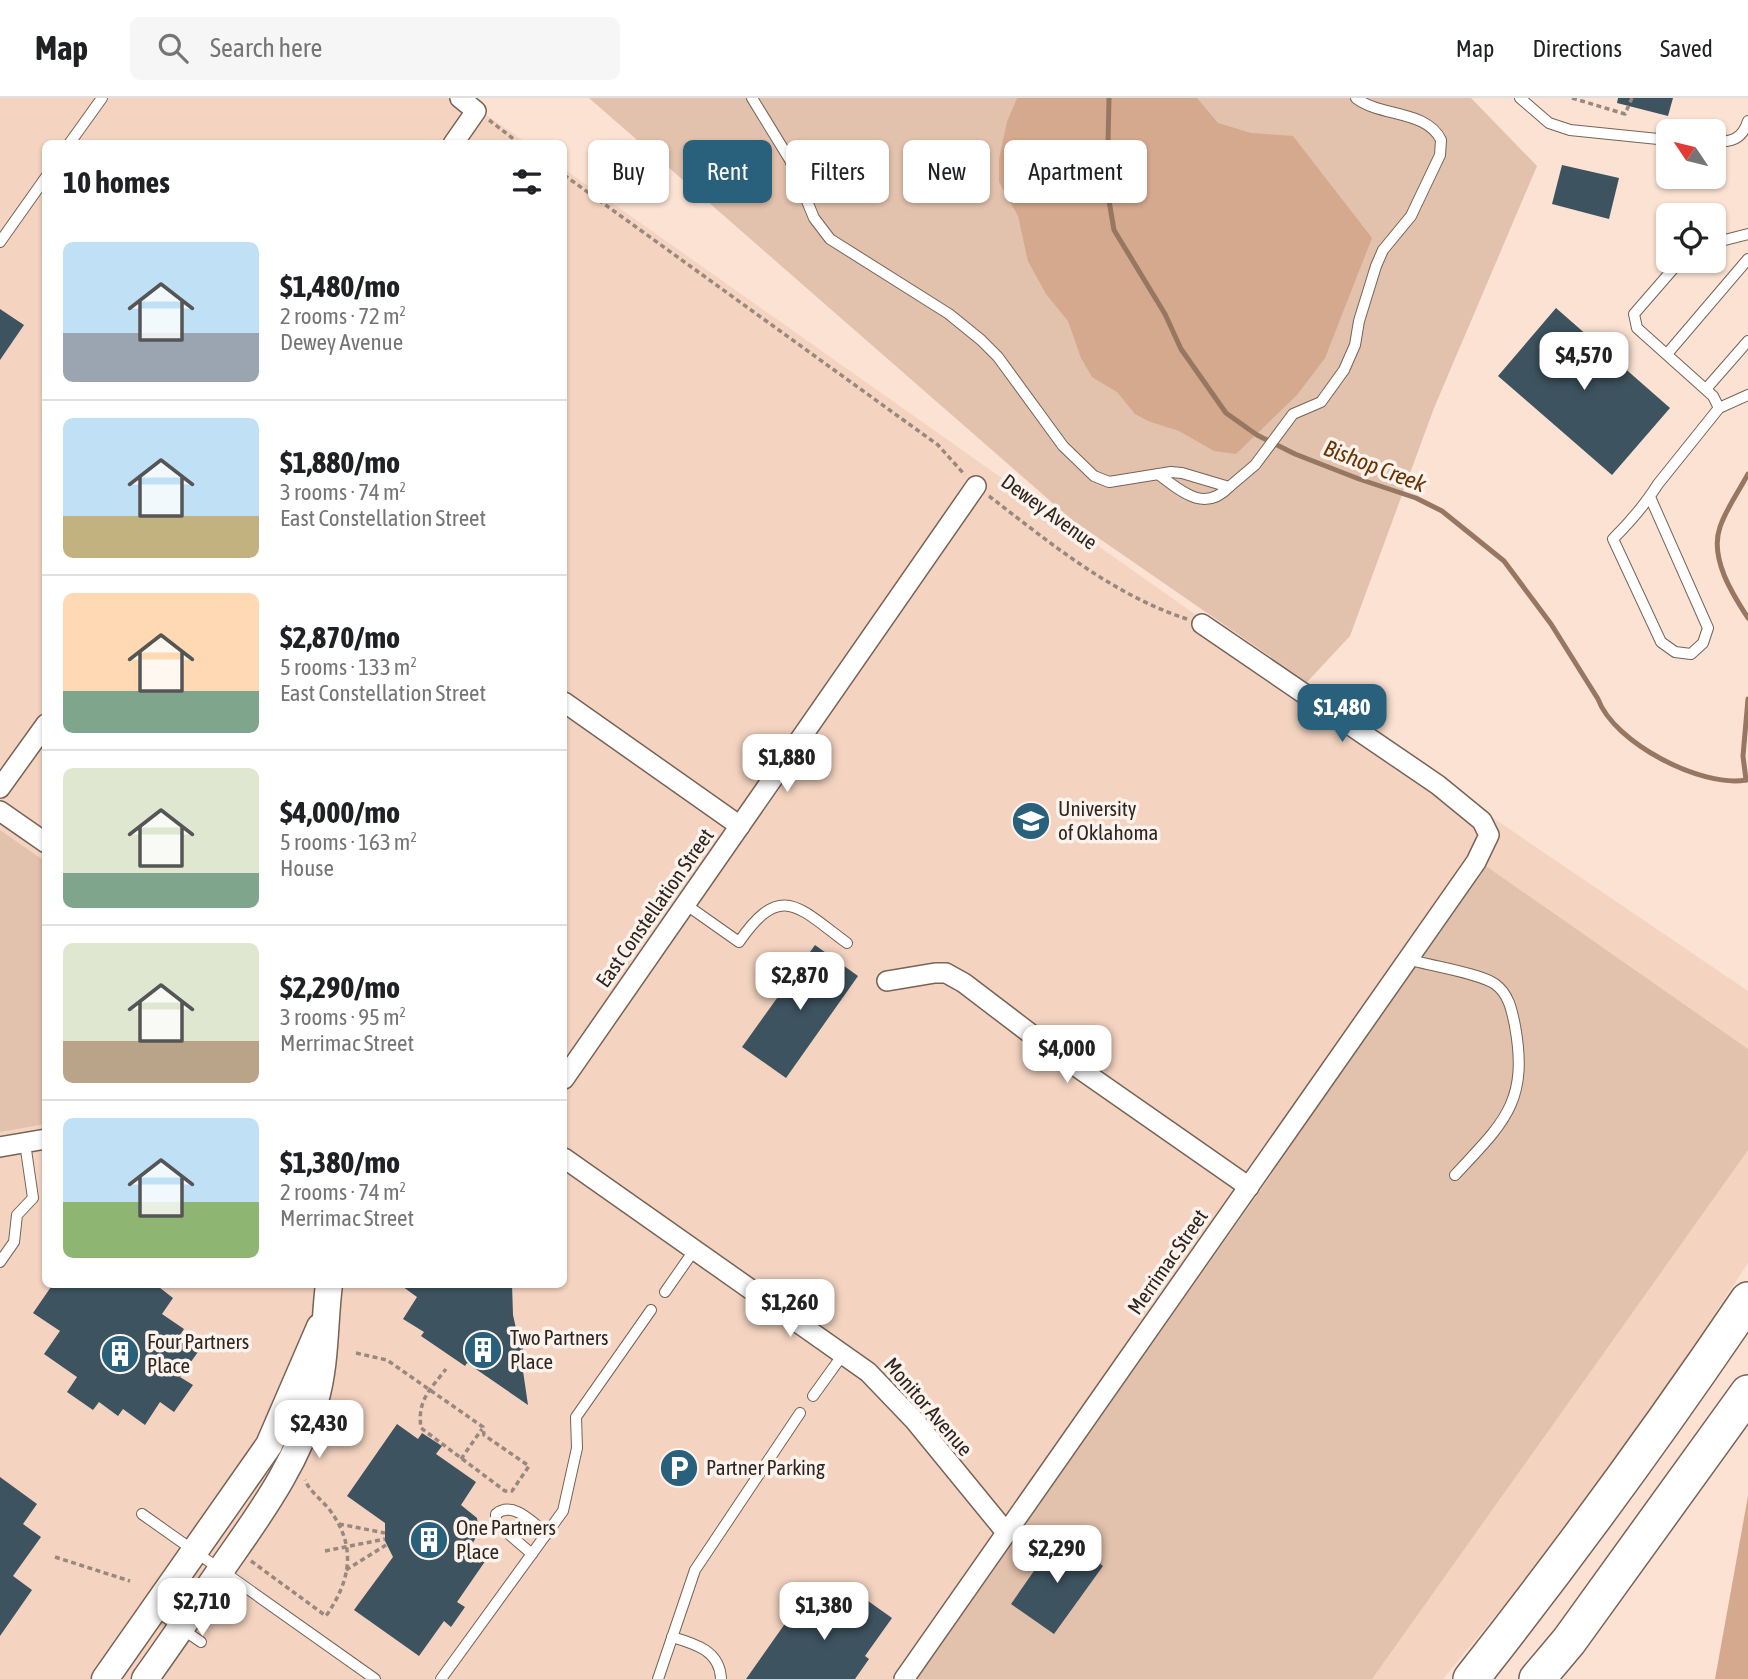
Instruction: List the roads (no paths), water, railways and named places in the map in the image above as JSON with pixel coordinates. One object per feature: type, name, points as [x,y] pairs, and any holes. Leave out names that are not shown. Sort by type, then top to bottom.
[{"type":"highway","points":[[1471,1679],[1674,1410],[1748,1300]]},
{"type":"highway","points":[[1537,1679],[1569,1641],[1748,1393]]},
{"type":"street","points":[[456,140],[476,111],[460,98]]},
{"type":"street","name":"East Constellation Street","points":[[567,1075],[976,486]]},
{"type":"street","name":"Merrimac Street","points":[[904,1679],[1469,871],[1489,835],[1488,828],[1474,813],[1438,785],[1202,624]]},
{"type":"street","points":[[567,704],[740,826]]},
{"type":"street","points":[[0,788],[42,729]]},
{"type":"street","points":[[0,811],[42,841]]},
{"type":"street","points":[[887,981],[946,973],[964,983],[1044,1044],[1249,1187]]},
{"type":"street","points":[[0,1147],[42,1140]]},
{"type":"street","name":"Monitor Avenue","points":[[567,1160],[844,1353],[885,1386],[1005,1531]]},
{"type":"street","points":[[105,1679],[196,1551],[296,1454],[315,1402],[324,1364],[329,1288]]},
{"type":"street","points":[[145,1679],[191,1635],[221,1570],[275,1474]]},
{"type":"lane","points":[[72,140],[102,98]]},
{"type":"lane","points":[[752,98],[790,160],[814,218],[830,239],[949,314],[981,340],[998,357],[1063,446],[1094,476],[1109,482],[1171,472],[1197,475],[1229,487]]},
{"type":"lane","points":[[1158,474],[1189,497],[1199,500],[1212,499],[1255,465],[1293,414],[1321,402],[1344,370],[1355,345],[1367,292],[1379,258],[1394,234],[1411,216],[1443,146],[1438,133],[1432,127],[1366,105],[1356,98]]},
{"type":"lane","points":[[1520,98],[1549,123],[1570,130],[1656,139]]},
{"type":"lane","points":[[1726,142],[1744,133],[1748,121]]},
{"type":"lane","points":[[0,242],[42,183]]},
{"type":"lane","points":[[1726,239],[1748,234]]},
{"type":"lane","points":[[1667,355],[1748,259]]},
{"type":"lane","points":[[1670,273],[1634,314],[1637,328],[1706,389],[1719,408]]},
{"type":"lane","points":[[1706,389],[1748,341]]},
{"type":"lane","points":[[1650,497],[1708,628],[1703,643],[1691,653],[1675,652],[1661,642],[1613,539],[1643,508],[1650,497],[1719,408],[1748,395]]},
{"type":"lane","points":[[685,904],[739,942],[755,918],[775,906],[791,905],[848,943]]},
{"type":"lane","points":[[1408,959],[1494,983],[1511,1004],[1519,1077],[1514,1101],[1495,1131],[1455,1175]]},
{"type":"lane","points":[[0,1262],[14,1242],[17,1215],[33,1198],[25,1143]]},
{"type":"lane","points":[[665,1292],[695,1249]]},
{"type":"lane","points":[[441,1679],[563,1511],[577,1448],[576,1417],[651,1310]]},
{"type":"lane","points":[[813,1396],[844,1353]]},
{"type":"lane","points":[[658,1679],[699,1563],[800,1413]]},
{"type":"lane","points":[[532,1554],[496,1523],[496,1514],[502,1508],[512,1508],[547,1534]]},
{"type":"lane","points":[[142,1514],[375,1679]]},
{"type":"lane","points":[[155,1609],[191,1635]]},
{"type":"lane","points":[[672,1637],[702,1648],[716,1658],[721,1679]]},
{"type":"waterway","name":"Bishop Creek","points":[[1109,98],[1107,189],[1114,230],[1165,314],[1181,349],[1226,413],[1257,435],[1295,454],[1416,498],[1442,511],[1504,561],[1551,624],[1607,715],[1622,731],[1640,746],[1684,769],[1728,781],[1746,780]]},
{"type":"waterway","points":[[1748,474],[1726,514],[1717,539],[1724,575],[1748,618]]},
{"type":"waterway","points":[[1746,780],[1743,756],[1748,699]]},
{"type":"place","name":"University of Oklahoma","points":[[1031,821]]},
{"type":"place","name":"Two Partners Place","points":[[483,1350]]},
{"type":"place","name":"Four Partners Place","points":[[120,1354]]},
{"type":"place","name":"Partner Parking","points":[[679,1468]]},
{"type":"place","name":"One Partners Place","points":[[429,1540]]}]
